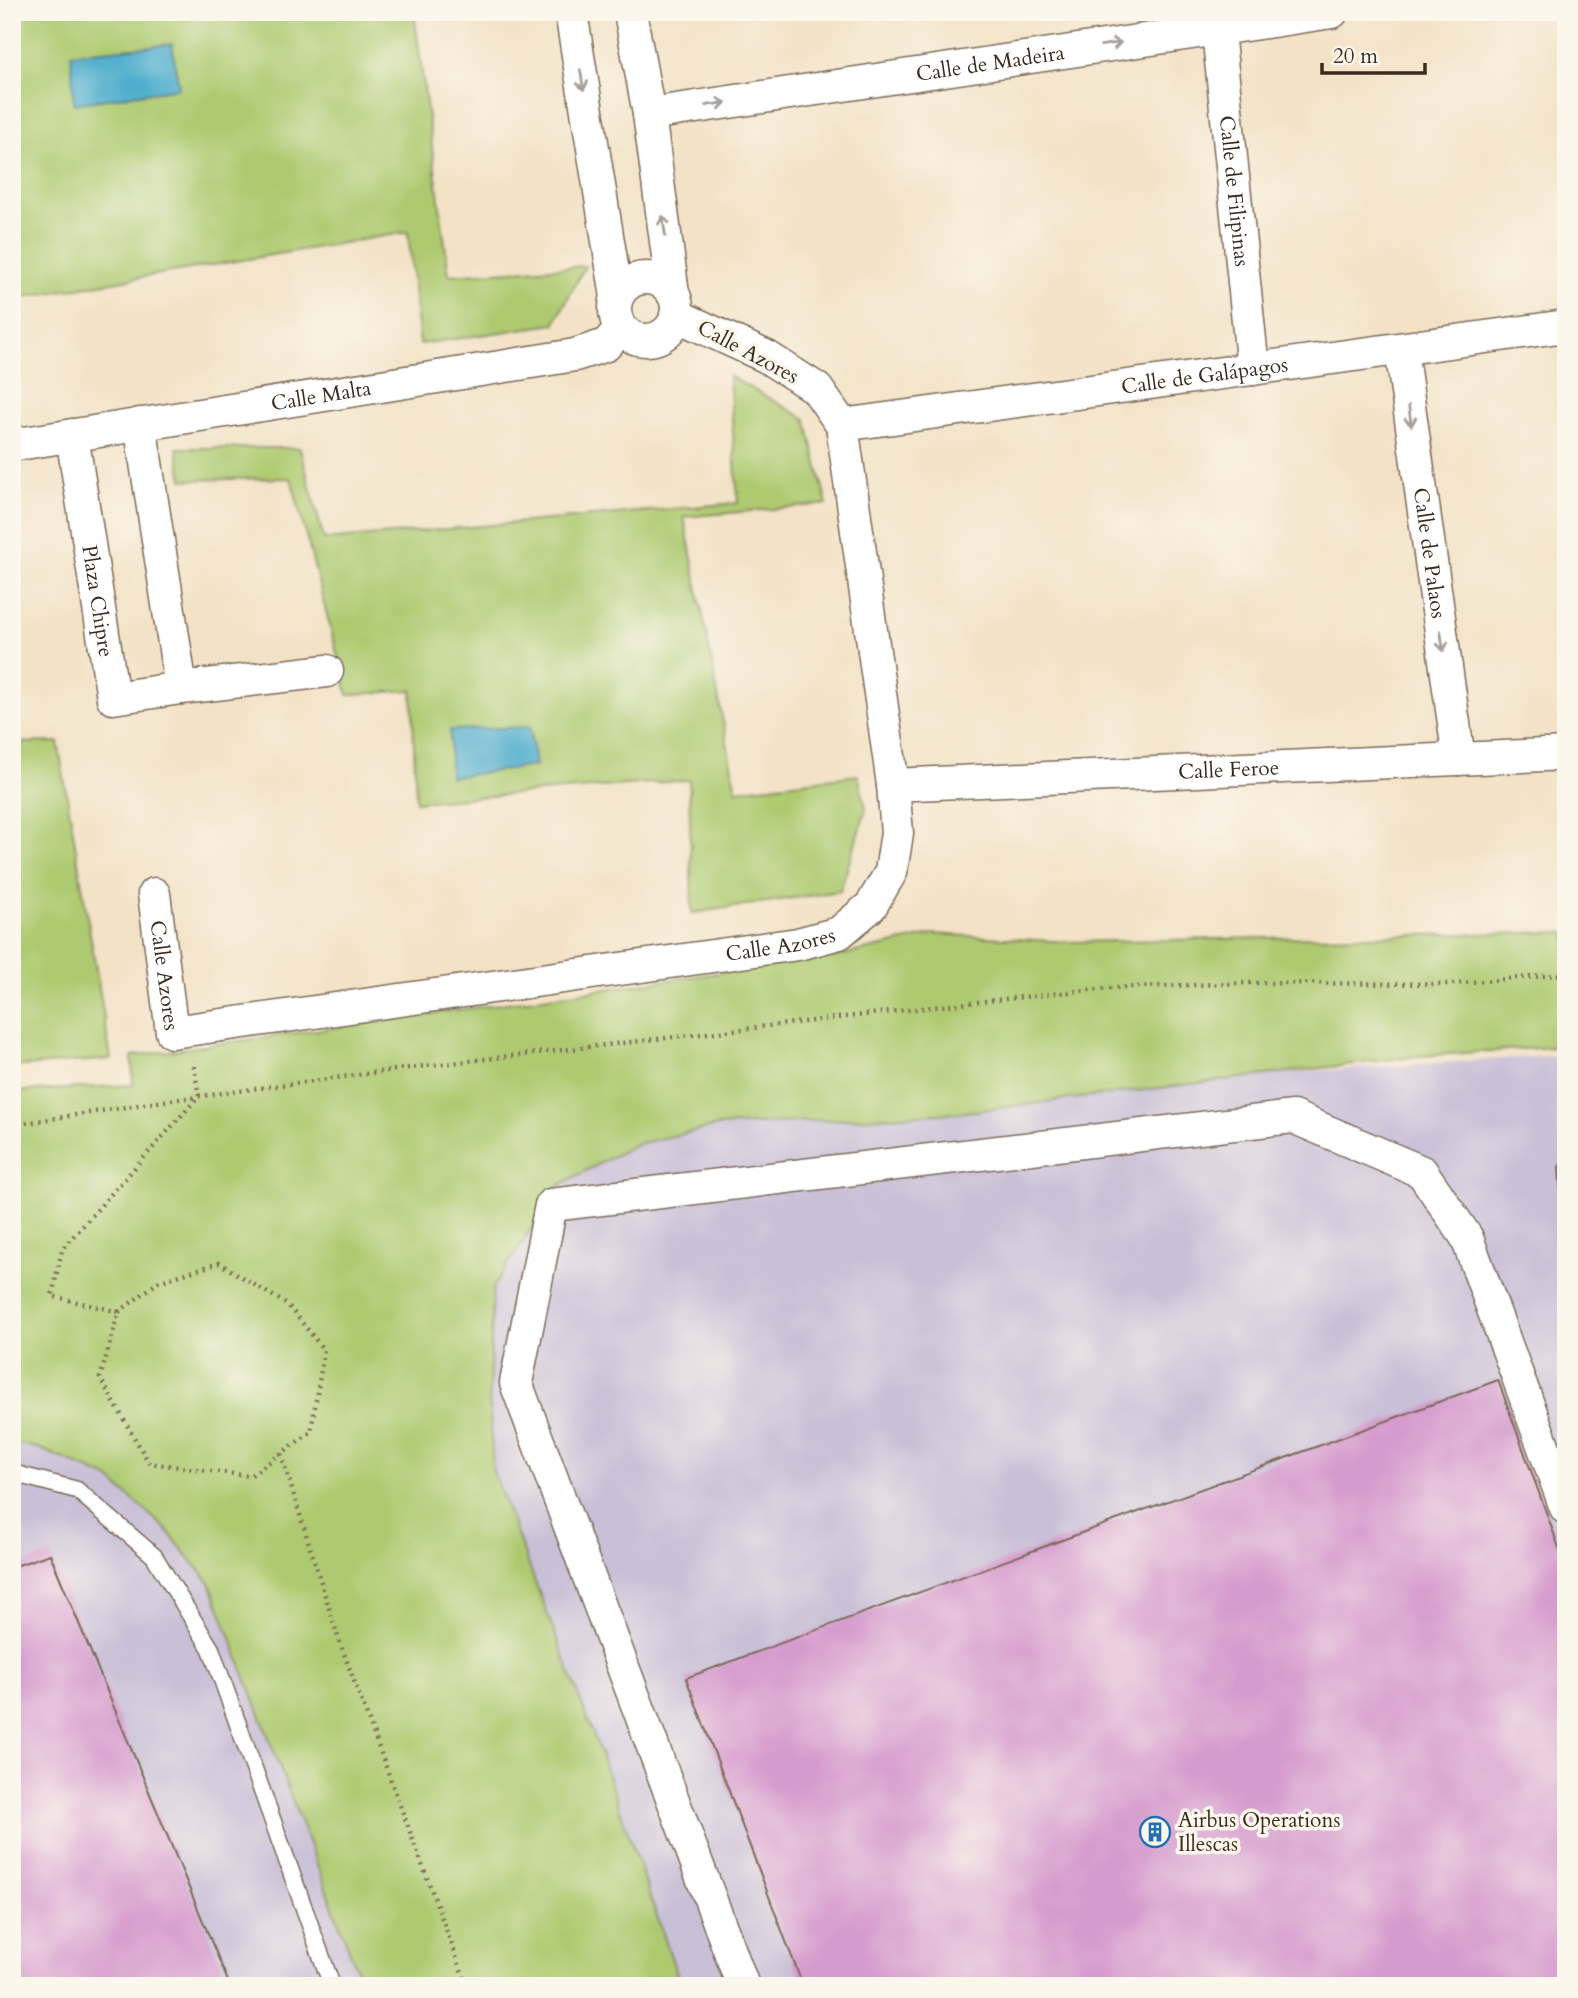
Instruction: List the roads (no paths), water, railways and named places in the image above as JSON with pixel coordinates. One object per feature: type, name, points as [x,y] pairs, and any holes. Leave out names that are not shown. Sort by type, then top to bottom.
[{"type":"street","points":[[571,12],[617,297],[615,313],[621,328],[628,335],[648,340],[658,338],[666,332],[675,304],[649,114],[631,12]]},
{"type":"street","name":"Calle de Madeira","points":[[649,114],[1217,20],[1332,12]]},
{"type":"street","name":"Calle de Filipinas","points":[[1217,20],[1253,369]]},
{"type":"street","points":[[617,297],[622,289],[639,278],[649,278],[667,286],[675,304]]},
{"type":"street","name":"Calle Azores","points":[[154,894],[172,1032],[798,944],[839,933],[872,906],[891,872],[897,833],[842,425],[817,389],[675,304]]},
{"type":"street","name":"Calle de Galápagos","points":[[842,425],[1566,326]]},
{"type":"street","name":"Calle Malta","points":[[12,445],[575,355],[606,345],[621,328]]},
{"type":"street","name":"Calle de Palaos","points":[[1401,349],[1459,759]]},
{"type":"street","points":[[140,424],[181,688]]},
{"type":"street","name":"Plaza Chipre","points":[[72,435],[113,698],[327,671]]},
{"type":"street","name":"Calle Feroe","points":[[892,785],[1566,754]]},
{"type":"street","points":[[743,1986],[516,1382],[551,1205],[1293,1117],[1422,1172],[1467,1238],[1566,1508]]},
{"type":"lane","points":[[12,1473],[78,1490],[154,1556],[211,1649],[332,1986]]},
{"type":"water","points":[[172,44],[179,88],[74,104],[71,54]]},
{"type":"water","points":[[530,727],[535,766],[450,777],[450,730]]},
{"type":"place","name":"Airbus Operations Illescas","points":[[1155,1832]]}]
